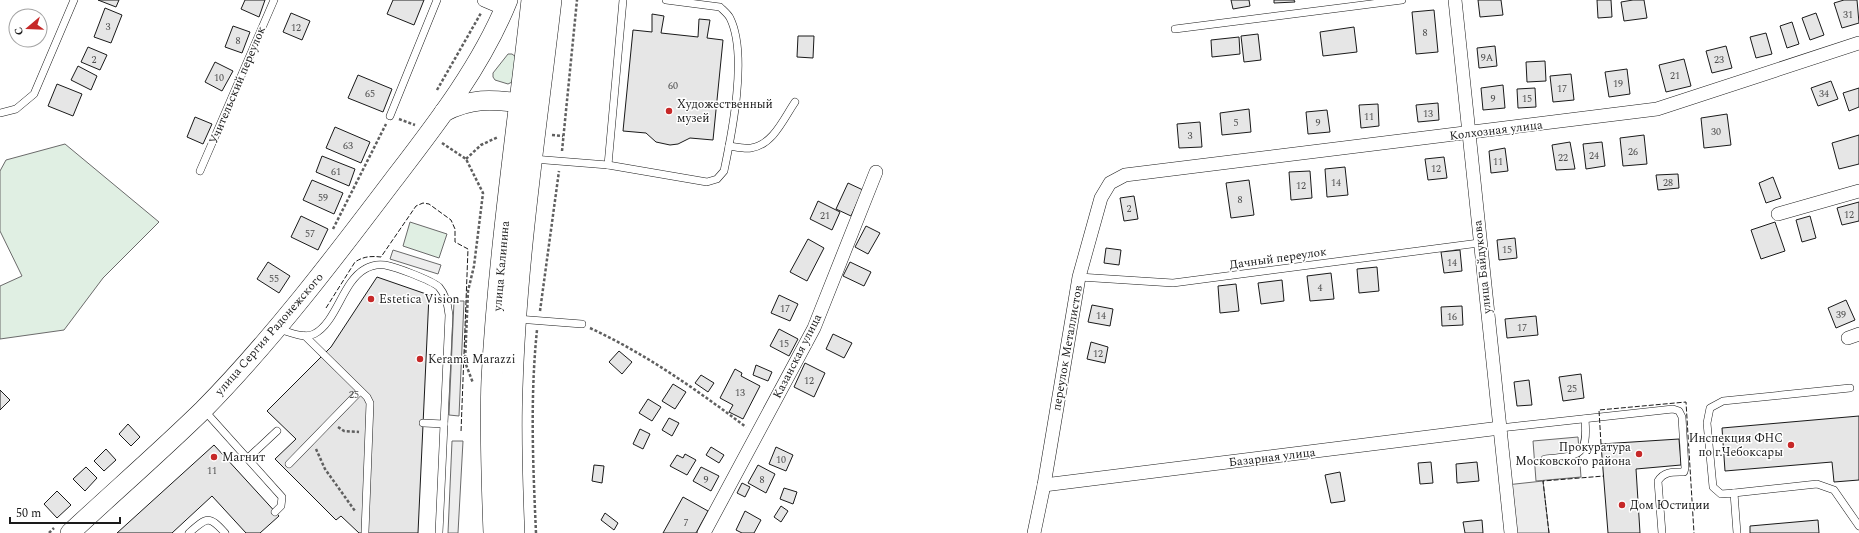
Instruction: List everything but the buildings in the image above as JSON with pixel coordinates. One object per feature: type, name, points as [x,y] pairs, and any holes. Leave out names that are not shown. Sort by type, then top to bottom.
[{"type":"main road","name":"улица Калинина","points":[[514,533],[512,388],[516,319],[533,159],[529,104],[532,0]]},
{"type":"main road","name":"улица Калинина","points":[[494,533],[492,466],[493,374],[505,227],[551,0]]},
{"type":"street","name":"улица Байдукова","points":[[1455,0],[1479,243],[1511,533]]},
{"type":"street","points":[[484,3],[506,4]]},
{"type":"street","name":"улица Сергия Радонежского","points":[[70,530],[203,409],[276,328],[335,257],[444,112],[474,67],[506,4]]},
{"type":"street","name":"Колхозная улица","points":[[1124,175],[1657,109],[1859,43]]},
{"type":"street","points":[[474,67],[478,87],[491,99]]},
{"type":"street","name":"улица Сергия Радонежского","points":[[444,112],[457,105],[491,99],[529,104]]},
{"type":"street","name":"Казанская улица","points":[[704,533],[814,328],[876,172]]},
{"type":"street","name":"переулок Металлистов","points":[[1034,533],[1044,485],[1079,277],[1101,198],[1110,183],[1124,175]]},
{"type":"street","points":[[1778,214],[1859,191]]},
{"type":"street","name":"Базарная улица","points":[[1044,485],[1500,428]]},
{"type":"lane","points":[[0,114],[16,109],[34,94],[74,0]]},
{"type":"lane","name":"Учительский переулок","points":[[200,170],[274,0]]},
{"type":"lane","points":[[390,116],[437,0]]},
{"type":"lane","points":[[608,165],[623,0]]},
{"type":"lane","points":[[533,159],[608,165],[707,182],[717,179],[724,172],[738,76],[736,36],[730,17],[720,7],[666,0]]},
{"type":"lane","points":[[1175,29],[1402,0]]},
{"type":"lane","points":[[729,146],[749,148],[759,146],[768,141],[795,102]]},
{"type":"lane","name":"Дачный переулок","points":[[1079,277],[1172,283],[1479,243]]},
{"type":"lane","points":[[305,336],[319,330],[356,276],[365,269],[386,265],[432,281],[444,294],[448,306],[439,533]]},
{"type":"lane","points":[[516,319],[582,324]]},
{"type":"lane","points":[[276,328],[305,336],[370,403],[365,529]]},
{"type":"lane","points":[[1850,388],[1723,401],[1710,408],[1707,423],[1713,487],[1721,494],[1817,484],[1834,490],[1859,526]]},
{"type":"lane","points":[[289,464],[360,391]]},
{"type":"lane","points":[[203,409],[282,497],[282,504],[275,512]]},
{"type":"lane","points":[[1500,428],[1673,409],[1679,411],[1682,417],[1686,468],[1684,472],[1662,475],[1658,481],[1662,533]]},
{"type":"lane","points":[[1545,459],[1567,457],[1576,454],[1584,448],[1586,439],[1585,418]]},
{"type":"lane","points":[[423,423],[444,424]]},
{"type":"lane","points":[[248,458],[277,431]]},
{"type":"lane","points":[[1734,493],[1737,533]]},
{"type":"lane","points":[[189,533],[202,522],[210,520],[215,521],[225,533]]},
{"type":"path","points":[[561,154],[577,0]]},
{"type":"path","points":[[436,92],[484,3]]},
{"type":"path","points":[[330,237],[390,116],[417,125]]},
{"type":"path","points":[[546,134],[563,136]]},
{"type":"path","points":[[466,159],[481,145],[499,136]]},
{"type":"path","points":[[438,141],[466,159],[483,194]]},
{"type":"path","points":[[539,314],[560,169]]},
{"type":"path","points":[[582,324],[607,336],[694,387],[756,434]]},
{"type":"path","points":[[536,533],[532,434],[533,367],[537,326]]},
{"type":"path","points":[[332,420],[344,431],[370,432]]},
{"type":"path","points":[[313,439],[324,469],[365,529]]},
{"type":"path","points":[[49,533],[70,530]]},
{"type":"green space","points":[[508,54],[512,54],[516,57],[512,82],[508,84],[495,80],[493,73]]},
{"type":"green space","points":[[65,144],[159,222],[103,278],[64,330],[0,339],[0,286],[22,276],[0,231],[0,171],[6,160]]},
{"type":"green space","points":[[410,222],[447,234],[439,258],[403,246]]},
{"type":"shaded area","points":[[393,250],[441,265],[438,274],[390,259]]},
{"type":"shaded area","points":[[454,301],[464,301],[459,416],[449,415]]},
{"type":"shaded area","points":[[1578,437],[1581,477],[1536,481],[1533,441]]},
{"type":"shaded area","points":[[452,441],[463,441],[458,533],[448,533]]},
{"type":"shaded area","points":[[1543,481],[1549,533],[1511,533],[1506,485]]},
{"type":"fence","points":[[326,308],[355,262],[368,257],[381,257],[416,206],[423,203],[429,204],[451,220],[455,229],[455,242],[468,249],[461,432]]},
{"type":"fence","points":[[1601,444],[1599,410],[1686,402],[1694,533]]},
{"type":"fence","points":[[1549,533],[1543,481],[1604,476]]},
{"type":"place","name":"Художественный музей","points":[[669,111]]},
{"type":"place","name":"Estetica Vision","points":[[371,299]]},
{"type":"place","name":"Kerama Marazzi","points":[[420,359]]},
{"type":"place","name":"Инспекция ФНС по г.Чебоксары","points":[[1791,445]]},
{"type":"place","name":"Прокуратура Московского района","points":[[1639,454]]},
{"type":"place","name":"Магнит","points":[[214,457]]},
{"type":"place","name":"Дом Юстиции","points":[[1622,505]]}]
